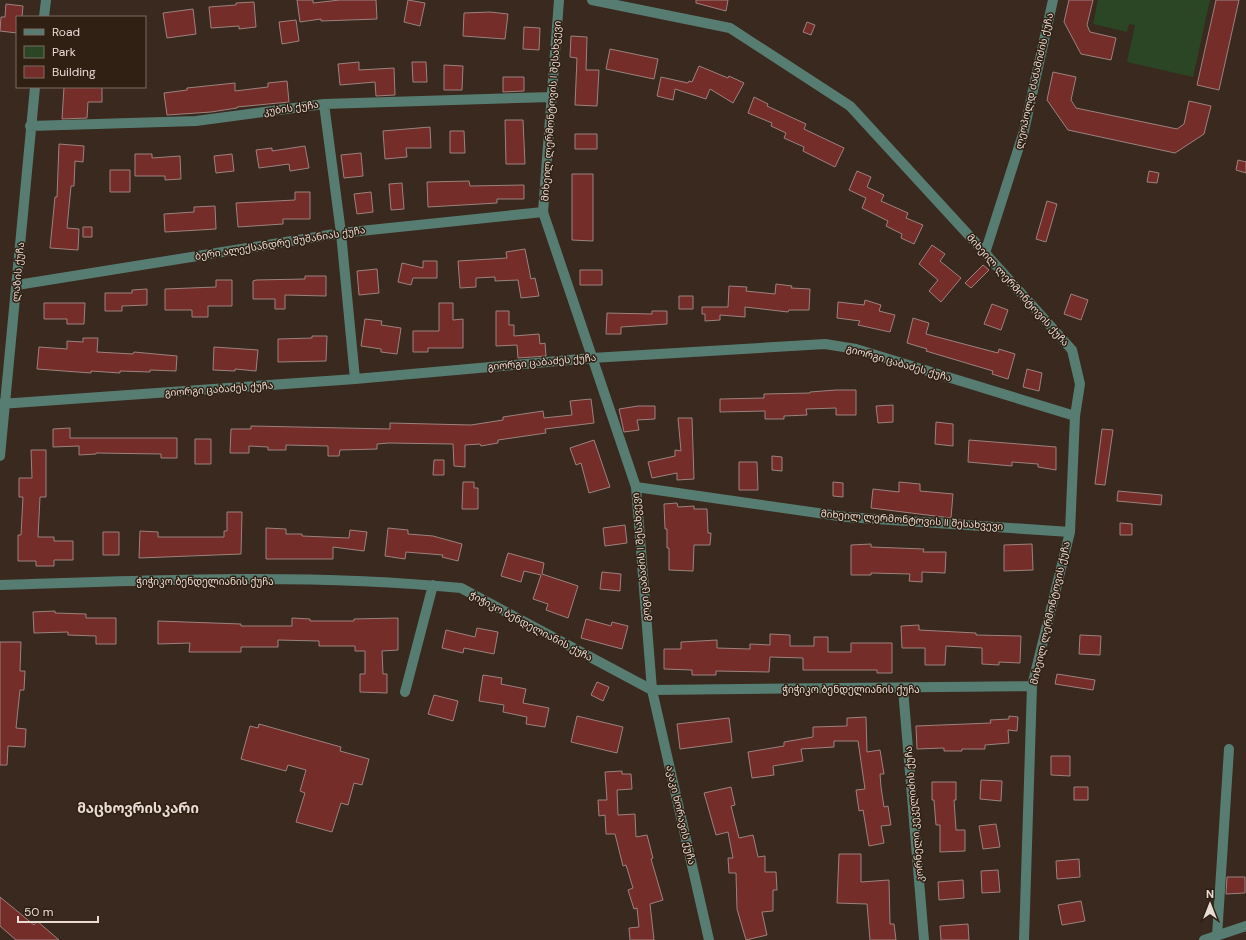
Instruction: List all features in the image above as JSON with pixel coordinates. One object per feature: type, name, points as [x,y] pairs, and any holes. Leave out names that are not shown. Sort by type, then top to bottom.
[{"type":"street","points":[[44,16],[46,0]]},
{"type":"street","name":"მიხეილ ლერმონტოვის I შესახვევი","points":[[559,0],[543,212],[592,358]]},
{"type":"street","name":"მიხეილ ლერმონტოვის ქუჩა","points":[[592,0],[730,28],[850,106],[1072,350],[1080,384],[1075,416],[1070,532],[1032,686],[1024,940]]},
{"type":"street","name":"ლეოპოლდ ძაძამიძის ქუჩა","points":[[985,253],[1024,131],[1053,0]]},
{"type":"street","name":"ლაზის ქუჩა","points":[[0,456],[3,404],[17,285],[30,126],[35,88]]},
{"type":"street","name":"კუბის ქუჩა","points":[[30,126],[196,120],[324,104],[552,97]]},
{"type":"street","points":[[324,104],[341,233],[355,379]]},
{"type":"street","name":"ბერი ალექსანდრე შუშანიას ქუჩა","points":[[17,285],[341,233],[543,212]]},
{"type":"street","name":"გიორგი ცაბაძეს ქუჩა","points":[[3,404],[355,379],[592,358],[825,344],[856,349],[1075,416]]},
{"type":"street","name":"გოგი ცაბაძის I შესახვევი","points":[[592,358],[636,487],[652,690]]},
{"type":"street","name":"მიხეილ ლერმონტოვის II შესახვევი","points":[[636,487],[846,517],[1070,532]]},
{"type":"street","name":"ჭიჭიკო ბენდელიანის ქუჩა","points":[[0,585],[204,579],[388,582],[433,585],[461,588],[652,690],[903,689],[1032,686]]},
{"type":"street","points":[[405,692],[433,585]]},
{"type":"street","name":"კორნელი კეკელიძის ქუჩა","points":[[903,689],[924,940]]},
{"type":"street","name":"აკაკი ხორავის ქუჩა","points":[[652,690],[709,940]]},
{"type":"street","points":[[1217,936],[1229,749]]},
{"type":"street","points":[[1204,940],[1246,926]]},
{"type":"green space","points":[[1098,0],[1210,0],[1193,77],[1127,62],[1135,25],[1129,24],[1127,32],[1093,24]]},
{"type":"building","points":[[297,0],[313,0],[313,3],[340,0],[376,0],[377,19],[321,21],[321,19],[300,22]]},
{"type":"building","points":[[408,0],[425,3],[420,26],[404,22]]},
{"type":"building","points":[[696,0],[728,0],[726,11],[696,3]]},
{"type":"building","points":[[1069,0],[1093,0],[1087,25],[1090,32],[1116,38],[1111,60],[1081,54],[1064,22]]},
{"type":"building","points":[[1216,0],[1239,0],[1219,90],[1197,85]]},
{"type":"building","points":[[254,2],[256,27],[239,29],[239,26],[211,28],[209,7]]},
{"type":"building","points":[[6,4],[23,6],[22,16],[16,16],[16,33],[0,31],[1,17],[5,17]]},
{"type":"building","points":[[193,9],[196,34],[167,38],[163,13]]},
{"type":"building","points":[[490,12],[508,14],[505,39],[463,36],[464,13]]},
{"type":"building","points":[[296,20],[299,41],[282,44],[279,22]]},
{"type":"building","points":[[807,22],[815,25],[811,35],[803,32]]},
{"type":"building","points":[[524,27],[540,28],[539,50],[523,49]]},
{"type":"building","points":[[571,36],[587,37],[586,70],[599,70],[597,106],[575,105],[577,58],[570,57]]},
{"type":"building","points":[[610,49],[658,59],[654,79],[606,69]]},
{"type":"building","points":[[359,62],[359,70],[394,68],[395,95],[376,96],[375,82],[340,85],[338,64]]},
{"type":"building","points":[[412,62],[426,62],[427,82],[413,82]]},
{"type":"building","points":[[444,65],[463,66],[462,90],[444,90]]},
{"type":"building","points":[[699,66],[728,78],[729,76],[744,83],[733,103],[710,89],[706,99],[675,89],[673,100],[657,96],[661,77],[688,83],[689,81],[692,82]]},
{"type":"building","points":[[1053,72],[1076,77],[1071,100],[1076,108],[1177,129],[1184,124],[1189,101],[1211,106],[1204,134],[1175,153],[1068,130],[1047,100]]},
{"type":"building","points":[[503,77],[524,77],[524,91],[503,92]]},
{"type":"building","points":[[287,81],[289,102],[237,107],[211,112],[167,115],[164,93],[187,90],[187,88],[235,83],[235,91],[268,87],[268,83]]},
{"type":"building","points":[[64,88],[102,88],[102,102],[88,102],[87,118],[62,119]]},
{"type":"building","points":[[754,97],[768,104],[767,106],[806,124],[804,129],[844,148],[835,167],[803,151],[804,147],[784,138],[786,133],[771,126],[772,123],[748,113]]},
{"type":"building","points":[[505,120],[523,120],[525,164],[506,164]]},
{"type":"building","points":[[430,127],[431,148],[406,148],[407,157],[385,159],[383,131]]},
{"type":"building","points":[[450,131],[464,131],[465,153],[450,153]]},
{"type":"building","points":[[575,134],[597,134],[597,149],[575,149]]},
{"type":"building","points":[[59,144],[84,146],[83,162],[75,161],[74,186],[71,186],[67,228],[79,229],[78,250],[50,248],[55,197],[57,197]]},
{"type":"building","points":[[305,146],[309,168],[290,171],[289,164],[259,168],[256,150],[272,148],[272,151]]},
{"type":"building","points":[[361,153],[363,176],[344,178],[341,155]]},
{"type":"building","points":[[135,154],[152,154],[152,158],[180,156],[181,179],[165,180],[165,176],[135,176]]},
{"type":"building","points":[[232,154],[234,171],[216,173],[214,156]]},
{"type":"building","points":[[1238,160],[1246,162],[1246,173],[1236,170]]},
{"type":"building","points":[[110,170],[130,170],[130,192],[110,192]]},
{"type":"building","points":[[857,171],[871,177],[867,187],[884,195],[881,201],[908,213],[906,218],[923,225],[914,244],[901,238],[902,234],[886,226],[888,221],[862,208],[866,198],[849,190]]},
{"type":"building","points":[[1149,171],[1159,173],[1157,183],[1147,182]]},
{"type":"building","points":[[572,174],[593,174],[593,241],[572,240]]},
{"type":"building","points":[[469,181],[470,186],[524,185],[524,199],[497,199],[497,203],[428,207],[427,182]]},
{"type":"building","points":[[402,183],[404,209],[391,210],[389,184]]},
{"type":"building","points":[[295,192],[310,192],[310,219],[283,219],[283,224],[238,227],[236,203],[295,200]]},
{"type":"building","points":[[371,192],[373,212],[357,214],[354,194]]},
{"type":"building","points":[[1047,201],[1057,204],[1046,242],[1036,239]]},
{"type":"building","points":[[215,206],[216,229],[165,232],[164,214],[194,212],[194,207]]},
{"type":"building","points":[[83,227],[92,227],[92,237],[83,237]]},
{"type":"building","points":[[932,245],[945,254],[940,261],[961,278],[941,302],[929,291],[938,280],[919,264]]},
{"type":"building","points":[[525,249],[531,279],[535,278],[539,296],[521,298],[518,280],[495,281],[495,277],[476,278],[476,287],[460,288],[458,261],[507,258],[506,252]]},
{"type":"building","points":[[423,261],[437,261],[437,278],[413,278],[411,285],[398,282],[402,263],[423,268]]},
{"type":"building","points":[[983,265],[989,270],[971,288],[965,283]]},
{"type":"building","points":[[377,269],[379,293],[359,295],[357,271]]},
{"type":"building","points":[[580,270],[602,270],[602,285],[580,285]]},
{"type":"building","points":[[305,276],[326,276],[326,296],[285,295],[285,309],[275,309],[275,299],[253,299],[253,281],[305,279]]},
{"type":"building","points":[[216,280],[232,280],[232,306],[208,306],[208,317],[192,317],[192,310],[165,310],[165,289],[216,287]]},
{"type":"building","points":[[776,284],[792,286],[791,288],[810,289],[809,310],[789,310],[788,312],[745,307],[745,317],[720,315],[720,320],[705,321],[705,314],[702,314],[702,307],[728,307],[729,286],[747,287],[746,291],[775,294]]},
{"type":"building","points":[[147,289],[147,305],[122,306],[122,311],[105,311],[105,293],[132,293],[132,290]]},
{"type":"building","points":[[1071,294],[1088,300],[1081,320],[1064,314]]},
{"type":"building","points":[[679,296],[693,296],[693,309],[679,309]]},
{"type":"building","points":[[865,300],[881,305],[879,311],[895,315],[890,332],[858,325],[860,321],[837,318],[838,302],[864,305]]},
{"type":"building","points":[[44,303],[85,303],[84,324],[67,324],[67,319],[44,319]]},
{"type":"building","points":[[439,303],[453,303],[453,320],[463,319],[463,348],[428,348],[428,352],[413,352],[413,331],[439,331]]},
{"type":"building","points":[[992,304],[1008,310],[1001,330],[984,324]]},
{"type":"building","points":[[496,311],[509,311],[509,325],[514,325],[514,336],[539,334],[540,344],[545,343],[546,356],[518,358],[517,345],[496,346]]},
{"type":"building","points":[[652,311],[667,311],[667,324],[621,327],[621,334],[606,334],[607,313],[652,314]]},
{"type":"building","points":[[913,318],[929,323],[926,334],[998,353],[999,349],[1015,354],[1008,379],[992,374],[993,371],[926,351],[927,349],[907,343]]},
{"type":"building","points":[[365,319],[382,321],[381,325],[401,328],[397,354],[381,352],[381,349],[361,346]]},
{"type":"building","points":[[312,336],[327,336],[326,361],[278,362],[278,339],[312,338]]},
{"type":"building","points":[[83,338],[98,338],[97,352],[133,354],[134,352],[177,356],[176,371],[120,371],[120,373],[91,371],[91,373],[37,369],[39,347],[67,349],[67,341],[83,342]]},
{"type":"building","points":[[214,347],[258,350],[256,371],[235,369],[235,371],[213,370]]},
{"type":"building","points":[[1027,369],[1042,373],[1039,391],[1023,387]]},
{"type":"building","points":[[836,390],[856,390],[856,415],[836,415],[836,408],[806,409],[807,415],[784,416],[784,419],[765,419],[765,411],[720,412],[720,399],[764,398],[764,394],[810,393]]},
{"type":"building","points":[[591,399],[594,423],[545,429],[546,433],[498,440],[498,443],[481,446],[480,444],[465,445],[465,467],[454,466],[453,444],[377,444],[377,449],[340,450],[339,456],[328,456],[328,446],[286,445],[286,450],[268,450],[268,447],[249,446],[249,453],[230,453],[231,429],[251,429],[251,426],[390,429],[390,423],[471,425],[503,420],[503,417],[543,411],[544,418],[572,415],[570,401]]},
{"type":"building","points":[[893,405],[893,422],[878,423],[876,406]]},
{"type":"building","points":[[638,406],[655,406],[655,419],[637,420],[639,430],[624,432],[619,409]]},
{"type":"building","points":[[678,418],[692,418],[694,479],[677,480],[677,473],[652,478],[648,462],[675,456],[675,450],[681,451]]},
{"type":"building","points":[[936,422],[953,424],[953,446],[935,444]]},
{"type":"building","points":[[70,428],[70,438],[177,438],[177,458],[161,458],[161,454],[96,453],[79,455],[79,446],[53,447],[53,429]]},
{"type":"building","points":[[1102,429],[1113,430],[1105,485],[1095,484]]},
{"type":"building","points":[[195,439],[211,439],[211,464],[195,464]]},
{"type":"building","points":[[594,440],[610,487],[589,493],[581,463],[576,465],[570,448]]},
{"type":"building","points":[[969,440],[1056,447],[1056,470],[1038,467],[1038,464],[1012,462],[1012,466],[968,462]]},
{"type":"building","points":[[31,450],[46,450],[46,497],[40,497],[38,537],[54,537],[54,541],[73,541],[73,560],[54,560],[54,566],[36,566],[36,561],[18,561],[18,535],[21,535],[23,497],[19,497],[19,478],[32,478]]},
{"type":"building","points":[[772,456],[782,457],[782,471],[772,470]]},
{"type":"building","points":[[434,460],[444,460],[444,475],[433,475]]},
{"type":"building","points":[[739,462],[757,462],[758,490],[739,490]]},
{"type":"building","points":[[463,482],[474,482],[474,488],[478,488],[478,509],[462,509]]},
{"type":"building","points":[[833,482],[843,483],[843,497],[833,496]]},
{"type":"building","points":[[899,482],[920,484],[920,491],[953,494],[951,518],[871,508],[873,489],[899,492]]},
{"type":"building","points":[[1118,491],[1162,495],[1161,505],[1117,501]]},
{"type":"building","points":[[677,503],[678,507],[694,506],[694,509],[707,509],[708,533],[711,533],[710,545],[694,545],[693,571],[669,570],[669,548],[667,548],[667,529],[665,529],[664,504]]},
{"type":"building","points":[[227,512],[242,512],[241,554],[139,558],[140,531],[158,532],[158,537],[224,537],[224,531],[227,531]]},
{"type":"building","points":[[1120,523],[1132,524],[1132,535],[1120,535]]},
{"type":"building","points":[[625,525],[627,543],[605,546],[603,528]]},
{"type":"building","points":[[266,528],[286,529],[286,534],[302,534],[302,536],[349,538],[350,530],[367,532],[364,551],[333,547],[333,559],[266,559]]},
{"type":"building","points":[[388,528],[408,530],[408,534],[433,536],[462,544],[458,561],[442,557],[443,555],[406,552],[405,559],[385,556]]},
{"type":"building","points":[[103,532],[119,532],[119,555],[103,555]]},
{"type":"building","points":[[871,544],[871,547],[924,549],[923,552],[946,552],[945,573],[922,572],[922,582],[909,581],[910,574],[871,573],[871,575],[851,575],[851,545]]},
{"type":"building","points":[[1032,544],[1033,570],[1004,571],[1004,545]]},
{"type":"building","points":[[508,553],[544,563],[542,574],[578,586],[568,618],[546,610],[548,604],[533,599],[541,575],[524,571],[521,582],[501,576]]},
{"type":"building","points":[[602,572],[621,574],[620,591],[600,589]]},
{"type":"building","points":[[55,611],[55,613],[86,614],[86,618],[116,618],[116,644],[96,644],[96,636],[68,635],[68,632],[34,633],[33,612]]},
{"type":"building","points":[[292,618],[310,619],[310,621],[354,621],[354,619],[398,618],[398,650],[382,651],[383,674],[387,674],[387,693],[360,692],[360,674],[365,674],[365,651],[355,651],[355,646],[319,646],[319,641],[278,640],[278,647],[241,647],[241,652],[189,652],[190,643],[158,644],[158,621],[241,624],[241,626],[292,626]]},
{"type":"building","points":[[586,619],[611,626],[612,622],[628,626],[622,649],[581,638]]},
{"type":"building","points":[[919,625],[919,630],[976,633],[976,635],[1021,636],[1020,663],[999,662],[999,665],[982,664],[982,648],[946,646],[945,665],[925,665],[925,648],[902,648],[901,626]]},
{"type":"building","points":[[477,628],[498,632],[494,654],[464,648],[463,653],[442,648],[446,630],[475,637]]},
{"type":"building","points":[[770,634],[790,635],[790,646],[814,646],[814,637],[828,637],[828,652],[851,652],[851,643],[892,643],[892,673],[877,673],[877,670],[803,670],[803,658],[770,657],[769,672],[716,671],[716,675],[692,675],[692,670],[664,669],[664,649],[681,649],[681,642],[717,640],[717,648],[750,649],[750,644],[770,645]]},
{"type":"building","points":[[1080,635],[1101,636],[1100,655],[1079,654]]},
{"type":"building","points":[[0,642],[21,642],[20,671],[25,671],[24,690],[20,690],[16,728],[26,729],[25,747],[8,746],[7,765],[0,765]]},
{"type":"building","points":[[1057,674],[1095,680],[1093,690],[1055,684]]},
{"type":"building","points":[[483,675],[502,678],[501,684],[526,689],[523,703],[549,708],[545,727],[526,724],[527,717],[503,712],[504,705],[479,701]]},
{"type":"building","points":[[597,682],[609,687],[603,701],[591,695]]},
{"type":"building","points":[[434,695],[458,701],[453,721],[428,714]]},
{"type":"building","points":[[577,716],[623,727],[617,753],[571,742]]},
{"type":"building","points":[[1009,716],[1018,717],[1017,731],[1008,730],[1009,743],[985,745],[985,749],[962,749],[962,751],[944,751],[944,748],[917,749],[916,726],[991,723],[990,720],[1009,719]]},
{"type":"building","points":[[866,717],[867,752],[880,750],[884,774],[880,774],[881,787],[884,807],[888,806],[891,825],[881,826],[884,843],[869,846],[863,810],[859,811],[856,790],[865,789],[858,741],[834,741],[834,747],[801,749],[803,761],[773,766],[774,775],[752,778],[748,752],[784,746],[784,742],[813,737],[813,727],[847,726],[847,718]]},
{"type":"building","points":[[729,718],[732,742],[680,749],[677,724]]},
{"type":"building","points":[[259,724],[341,747],[340,751],[369,759],[362,785],[354,783],[348,805],[341,803],[332,832],[296,822],[305,793],[300,791],[306,770],[288,765],[286,771],[241,759],[250,726],[258,728]]},
{"type":"building","points":[[1051,756],[1070,756],[1070,776],[1051,775]]},
{"type":"building","points":[[622,771],[622,774],[631,774],[632,789],[617,790],[618,815],[635,814],[636,837],[647,835],[653,858],[651,859],[663,900],[650,904],[654,940],[630,940],[629,928],[639,927],[637,908],[634,909],[628,890],[633,888],[626,865],[623,866],[615,834],[606,834],[605,815],[599,816],[598,800],[607,800],[605,772]]},
{"type":"building","points":[[981,780],[1002,781],[1001,801],[980,799]]},
{"type":"building","points":[[932,782],[956,782],[956,800],[954,800],[956,830],[965,830],[965,851],[940,852],[940,825],[936,825],[934,800],[932,800]]},
{"type":"building","points":[[731,787],[735,805],[731,806],[739,838],[753,835],[758,857],[765,856],[765,872],[776,872],[777,890],[773,890],[773,911],[762,912],[767,935],[746,940],[737,909],[736,873],[729,873],[728,858],[733,858],[728,832],[716,835],[704,793]]},
{"type":"building","points":[[1074,787],[1088,787],[1088,800],[1074,800]]},
{"type":"building","points":[[996,824],[1000,847],[983,849],[979,826]]},
{"type":"building","points":[[839,854],[861,854],[861,882],[889,880],[890,924],[894,924],[896,940],[870,940],[867,904],[837,903]]},
{"type":"building","points":[[1079,859],[1080,877],[1057,879],[1056,861]]},
{"type":"building","points":[[998,870],[1000,892],[982,893],[981,871]]},
{"type":"building","points":[[1227,877],[1245,877],[1245,893],[1226,894]]},
{"type":"building","points":[[963,880],[964,898],[939,900],[938,882]]},
{"type":"building","points":[[0,897],[34,925],[37,921],[59,940],[16,940],[0,926]]},
{"type":"building","points":[[1081,901],[1085,921],[1062,925],[1058,905]]},
{"type":"building","points":[[968,924],[969,940],[941,940],[940,926]]},
{"type":"district","name":"მაცხოვრისკარი","points":[[138,808]]}]
